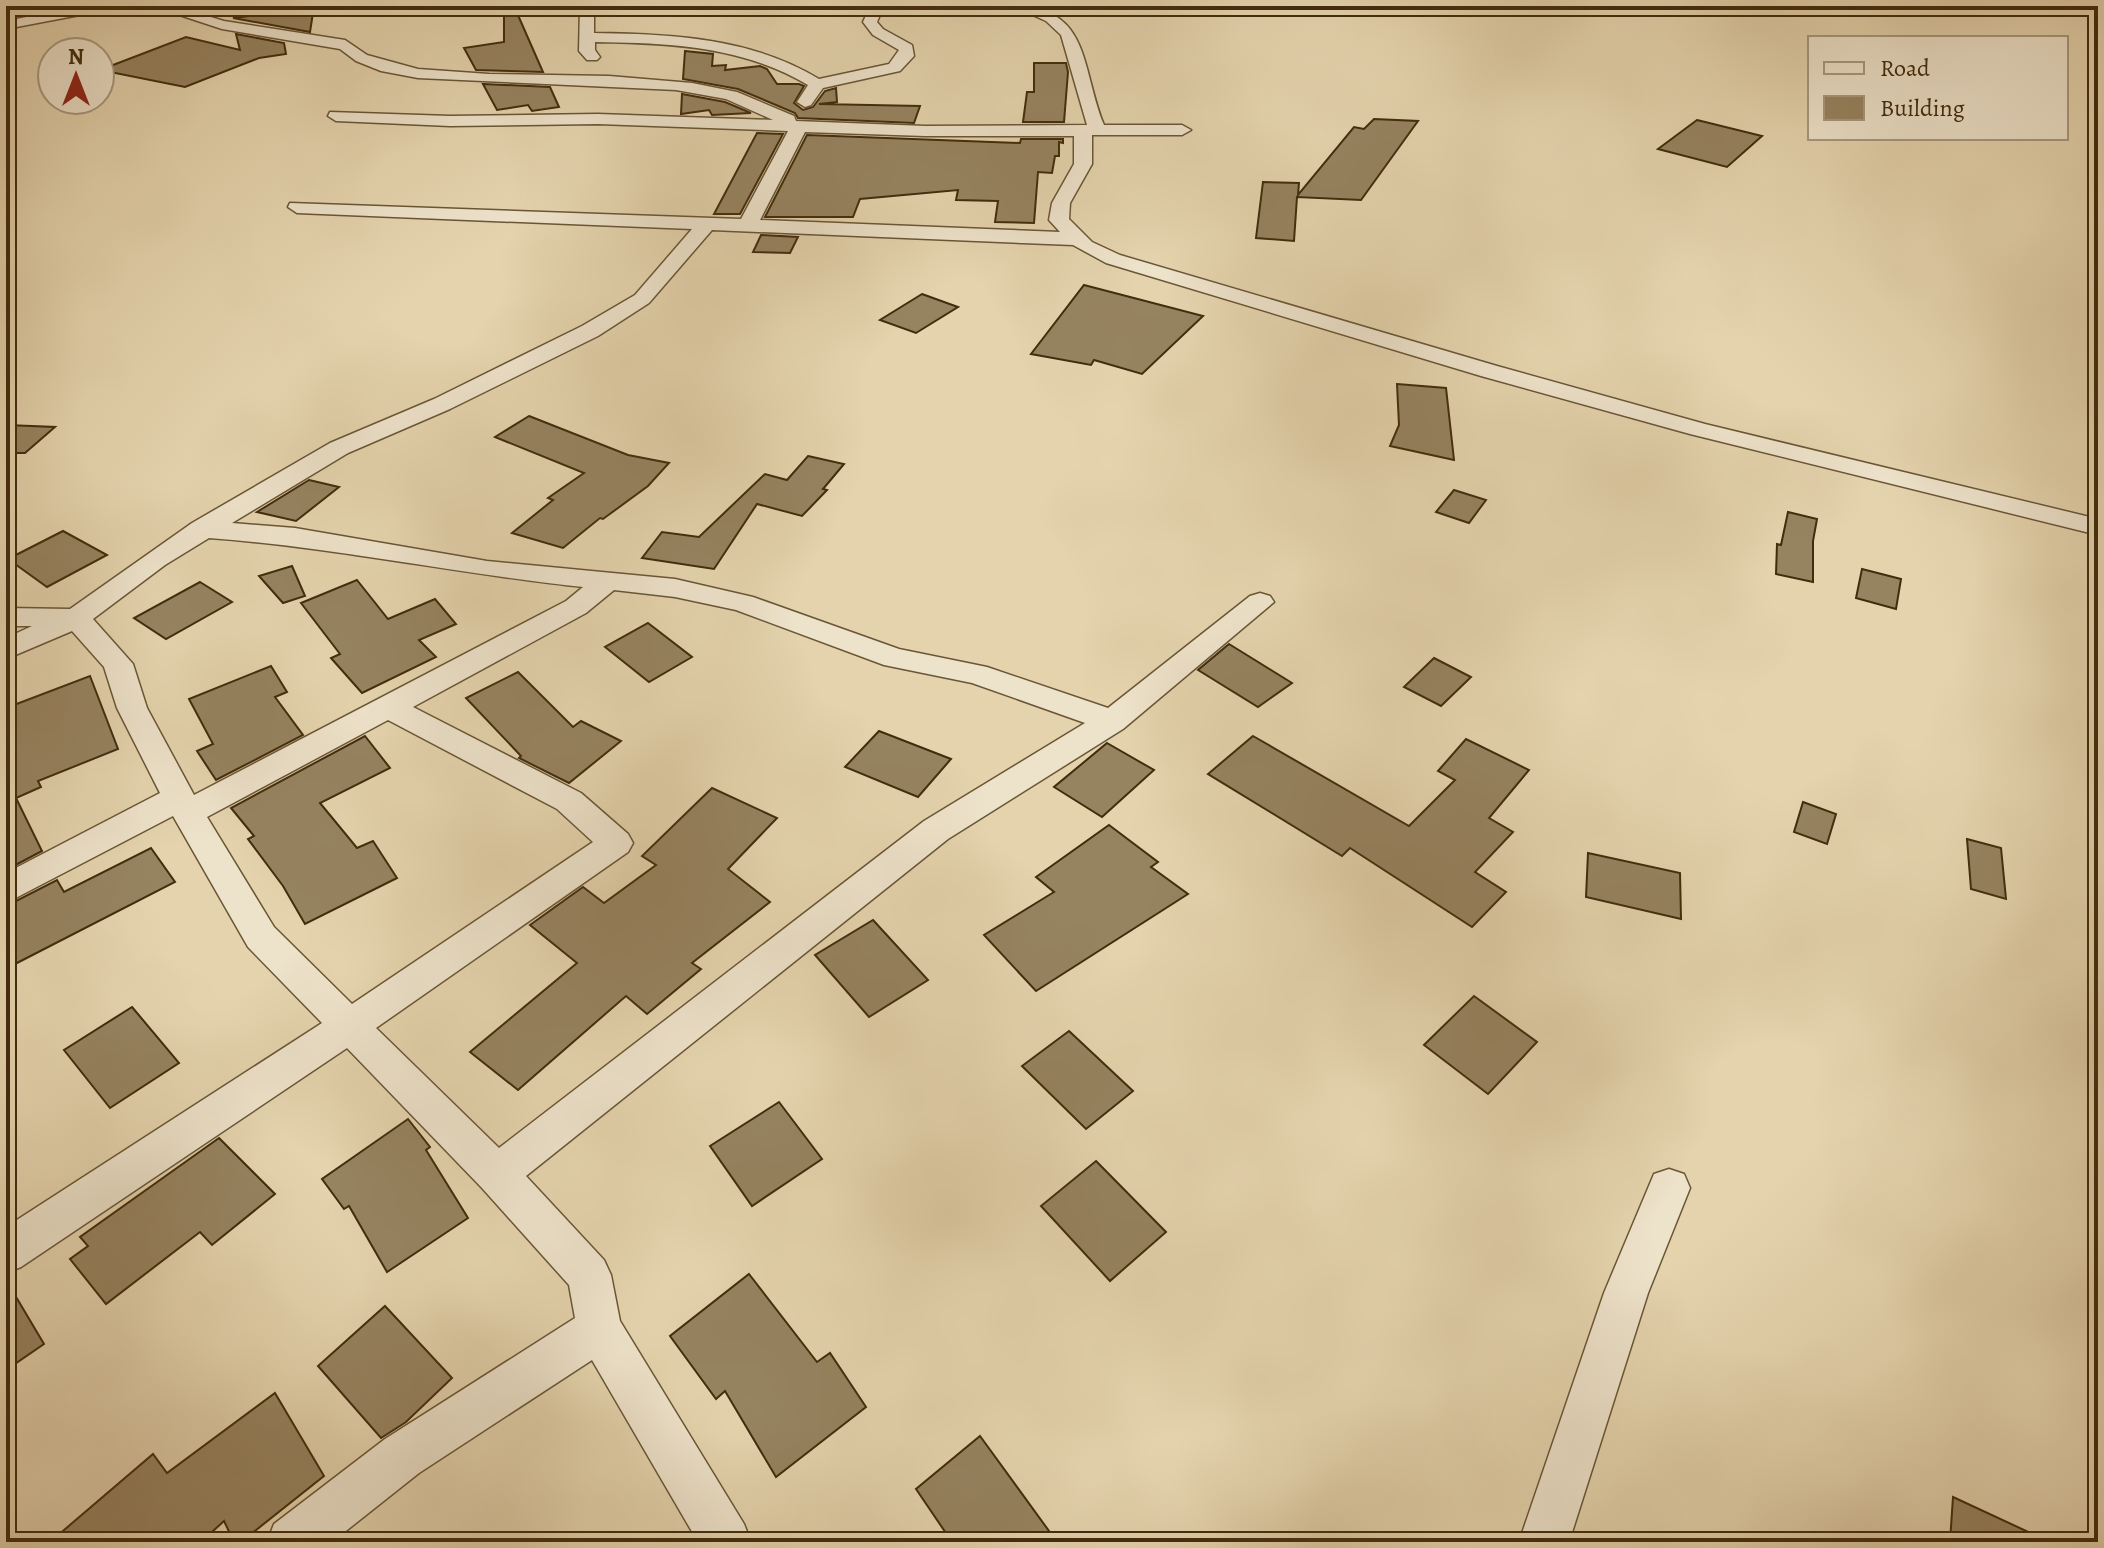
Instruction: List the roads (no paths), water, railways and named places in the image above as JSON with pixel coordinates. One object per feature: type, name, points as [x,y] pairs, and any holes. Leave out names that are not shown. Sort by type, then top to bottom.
[{"type":"street","points":[[6,25],[106,6]]},
{"type":"street","points":[[159,6],[222,25],[345,45],[352,54],[419,73],[471,80],[598,81],[711,90],[744,98],[768,113],[801,126]]},
{"type":"street","points":[[587,6],[587,51],[595,61],[598,81]]},
{"type":"street","points":[[587,37],[717,47],[781,63],[817,84],[894,68],[906,56],[907,48],[878,32],[870,22],[874,12],[887,6]]},
{"type":"street","points":[[1020,6],[1046,15],[1072,39],[1080,60],[1090,130],[1083,164],[1061,203],[1059,220],[1077,239],[1113,259],[1489,371],[1698,429],[2098,527]]},
{"type":"street","points":[[747,226],[801,126],[798,111],[817,84]]},
{"type":"street","points":[[336,116],[450,121],[598,119],[925,131],[1182,130]]},
{"type":"street","points":[[297,207],[1077,239]]},
{"type":"street","points":[[6,649],[76,618],[201,529],[339,448],[442,404],[590,331],[642,299],[707,224]]},
{"type":"street","points":[[201,529],[295,536],[487,569],[675,588],[743,603],[894,658],[977,674],[1112,721]]},
{"type":"street","points":[[6,889],[388,707],[576,607],[609,581]]},
{"type":"street","points":[[497,1174],[936,830],[1112,721],[1260,602]]},
{"type":"street","points":[[6,617],[76,618],[118,664],[132,708],[183,806],[261,937],[497,1174],[589,1275],[599,1329],[726,1542]]},
{"type":"street","points":[[6,1252],[349,1026],[616,843],[569,801],[388,707]]},
{"type":"street","points":[[1544,1542],[1626,1293],[1669,1188]]},
{"type":"street","points":[[292,1542],[402,1456],[599,1329]]}]
